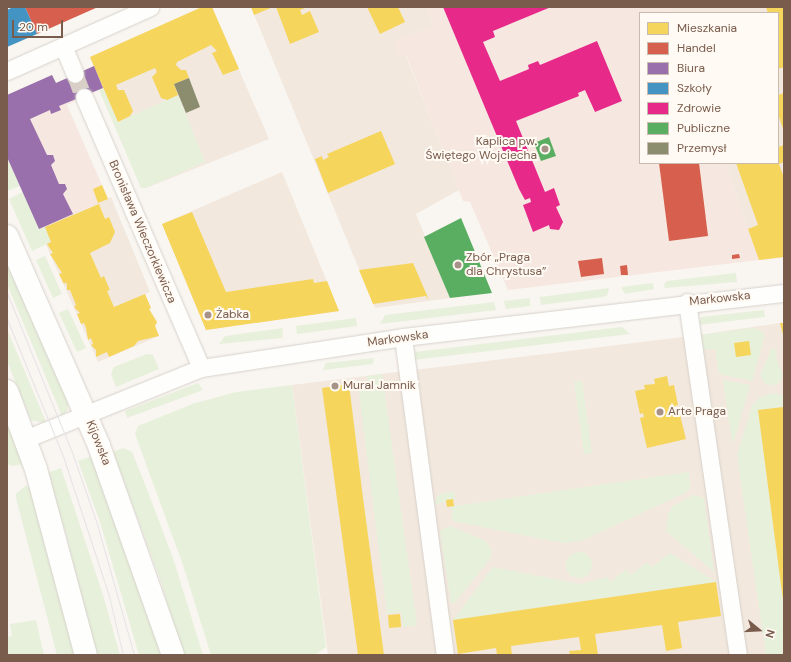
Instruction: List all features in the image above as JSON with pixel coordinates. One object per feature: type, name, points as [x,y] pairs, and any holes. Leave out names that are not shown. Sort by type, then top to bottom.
[{"type":"street","points":[[7,71],[150,7]]},
{"type":"street","points":[[63,46],[76,74]]},
{"type":"street","name":"Bronisława Wieczorkiewicza","points":[[84,97],[201,368]]},
{"type":"street","name":"Kijowska","points":[[7,236],[86,414],[125,514],[173,655]]},
{"type":"street","name":"Markowska","points":[[25,439],[201,368],[403,337],[687,302],[784,293]]},
{"type":"street","points":[[687,302],[738,655]]},
{"type":"street","points":[[403,337],[445,655]]},
{"type":"street","points":[[7,391],[25,439],[54,530],[86,655]]},
{"type":"shaded area","points":[[202,7],[212,7],[269,139],[146,188],[90,57]]},
{"type":"shaded area","points":[[251,7],[426,7],[433,26],[395,41],[405,54],[459,190],[416,214],[450,298],[375,308]]},
{"type":"shaded area","points":[[426,7],[670,7],[672,12],[639,12],[639,164],[725,164],[759,260],[508,290],[470,202],[463,201],[406,55],[400,57],[394,41],[433,26]]},
{"type":"shaded area","points":[[670,7],[784,7],[784,257],[759,260],[725,164],[779,164],[779,12],[672,12]]},
{"type":"shaded area","points":[[94,66],[103,88],[67,105],[108,199],[39,229],[7,157],[7,95],[52,75],[56,83]]},
{"type":"shaded area","points":[[282,172],[339,311],[206,330],[162,224]]},
{"type":"shaded area","points":[[111,197],[150,292],[145,294],[153,318],[157,322],[155,326],[159,336],[98,362],[39,229]]},
{"type":"shaded area","points":[[784,323],[784,655],[328,655],[292,385],[699,335]]},
{"type":"green space","points":[[103,88],[118,122],[178,95],[205,162],[146,188],[141,188],[99,90]]},
{"type":"green space","points":[[7,157],[20,186],[7,191]]},
{"type":"green space","points":[[23,192],[39,229],[46,227],[51,242],[32,251],[9,199]]},
{"type":"green space","points":[[45,256],[62,294],[53,298],[36,260]]},
{"type":"green space","points":[[7,263],[69,403],[67,411],[62,416],[7,284]]},
{"type":"green space","points":[[736,273],[737,282],[665,288],[664,284],[667,281]]},
{"type":"green space","points":[[653,283],[654,289],[625,294],[621,287]]},
{"type":"green space","points":[[609,288],[607,296],[541,305],[540,297]]},
{"type":"green space","points":[[530,298],[530,306],[506,309],[504,301]]},
{"type":"green space","points":[[494,302],[496,310],[380,324],[385,315]]},
{"type":"green space","points":[[68,309],[86,348],[77,352],[59,313]]},
{"type":"green space","points":[[764,310],[765,317],[698,325],[701,317]]},
{"type":"green space","points":[[356,318],[357,326],[297,334],[296,326]]},
{"type":"green space","points":[[622,327],[630,334],[413,360],[415,352]]},
{"type":"green space","points":[[283,328],[282,338],[219,344],[225,336]]},
{"type":"green space","points":[[755,328],[764,333],[764,339],[752,381],[719,374],[715,349],[701,350],[699,335]]},
{"type":"green space","points":[[7,329],[46,422],[44,423],[31,420],[7,361]]},
{"type":"green space","points":[[772,348],[777,351],[776,357],[783,376],[779,383],[772,386],[765,384],[760,375]]},
{"type":"green space","points":[[147,354],[153,355],[159,369],[116,387],[111,374],[114,367]]},
{"type":"green space","points":[[374,358],[373,364],[323,370],[326,363]]},
{"type":"green space","points":[[382,374],[417,625],[403,627],[401,612],[387,614],[358,385],[368,384],[367,376]]},
{"type":"green space","points":[[723,380],[750,385],[734,441],[732,442]]},
{"type":"green space","points":[[582,381],[592,453],[584,454],[574,382]]},
{"type":"green space","points":[[198,383],[203,390],[127,418],[125,411]]},
{"type":"green space","points":[[292,385],[326,647],[315,655],[211,655],[183,565],[135,434],[138,426],[195,403],[237,392]]},
{"type":"green space","points":[[773,393],[784,396],[784,407],[758,410],[784,607],[784,655],[766,655],[737,455],[752,406],[760,397]]},
{"type":"green space","points":[[7,415],[23,464],[13,466],[7,464]]},
{"type":"green space","points":[[123,448],[132,452],[146,487],[173,558],[203,655],[183,655],[160,579],[113,452]]},
{"type":"green space","points":[[92,456],[148,612],[161,655],[139,655],[100,522],[78,461]]},
{"type":"green space","points":[[61,468],[103,595],[120,655],[96,655],[67,537],[47,473]]},
{"type":"green space","points":[[689,472],[690,489],[685,493],[583,540],[565,543],[453,521],[451,507],[455,506]]},
{"type":"green space","points":[[25,486],[31,487],[75,655],[57,655],[16,498],[16,494]]},
{"type":"green space","points":[[454,491],[455,499],[433,505],[438,495]]},
{"type":"green space","points":[[693,495],[704,498],[714,572],[666,531],[668,513],[673,506]]},
{"type":"green space","points":[[450,526],[486,541],[492,552],[489,560],[454,604],[451,603],[440,531]]},
{"type":"green space","points":[[579,552],[588,556],[592,565],[588,574],[579,578],[570,574],[566,565],[570,556]]},
{"type":"green space","points":[[670,553],[716,582],[453,620],[493,567],[581,584],[607,577],[611,582],[626,569],[631,575],[647,562],[652,567]]},
{"type":"green space","points":[[36,620],[44,655],[7,655],[7,637],[12,636],[10,624]]},
{"type":"building: Mieszkania","points":[[202,7],[212,7],[239,69],[223,75],[212,53],[217,51],[211,45],[177,62],[176,65],[181,70],[186,70],[189,78],[174,84],[178,95],[167,100],[161,98],[152,77],[157,72],[155,68],[116,85],[118,90],[124,90],[133,111],[130,116],[118,122],[90,57]]},
{"type":"building: Mieszkania","points":[[251,7],[273,7],[254,15]]},
{"type":"building: Mieszkania","points":[[276,7],[307,7],[300,10],[302,15],[310,11],[319,32],[290,44]]},
{"type":"building: Mieszkania","points":[[367,7],[398,7],[405,22],[380,34]]},
{"type":"building: Mieszkania","points":[[766,7],[784,7],[784,67],[779,69],[779,12],[768,12]]},
{"type":"building: Mieszkania","points":[[784,93],[784,132],[779,117],[779,95]]},
{"type":"building: Mieszkania","points":[[381,131],[395,164],[328,193],[315,159],[322,156],[323,160],[329,157],[327,154]]},
{"type":"building: Mieszkania","points":[[784,145],[784,162],[779,164],[779,147]]},
{"type":"building: Mieszkania","points":[[736,164],[779,164],[784,178],[784,257],[759,260],[748,229],[758,225]]},
{"type":"building: Mieszkania","points":[[102,185],[108,199],[98,203],[93,189]]},
{"type":"building: Mieszkania","points":[[99,204],[105,219],[109,217],[115,232],[110,243],[90,253],[101,278],[104,276],[110,290],[107,291],[114,307],[145,294],[151,308],[149,309],[157,322],[155,326],[159,336],[138,341],[134,346],[109,357],[107,352],[96,357],[96,350],[91,345],[93,344],[91,338],[88,340],[84,323],[81,324],[77,314],[80,313],[74,307],[76,305],[70,290],[67,290],[66,282],[64,284],[59,274],[62,273],[50,254],[53,253],[47,244],[51,242],[45,227]]},
{"type":"building: Mieszkania","points":[[192,212],[226,292],[313,279],[314,283],[327,281],[339,311],[206,330],[162,224]]},
{"type":"building: Mieszkania","points":[[413,263],[429,300],[426,296],[373,304],[359,270]]},
{"type":"building: Mieszkania","points":[[780,323],[784,323],[784,335],[783,335]]},
{"type":"building: Mieszkania","points":[[749,341],[751,355],[736,357],[734,343]]},
{"type":"building: Mieszkania","name":"Arte Praga","points":[[667,376],[669,386],[674,385],[678,405],[675,406],[676,412],[679,411],[686,439],[647,448],[640,418],[644,417],[643,413],[640,414],[635,391],[645,389],[644,385],[655,384],[654,379]]},
{"type":"building: Mieszkania","points":[[349,384],[384,655],[358,655],[322,388]]},
{"type":"building: Mieszkania","points":[[784,407],[784,599],[783,600],[758,410]]},
{"type":"building: Mieszkania","points":[[453,499],[454,506],[447,507],[446,500]]},
{"type":"building: Mieszkania","points":[[716,582],[721,616],[678,622],[682,648],[666,651],[662,625],[595,634],[598,655],[570,655],[569,651],[581,650],[579,637],[511,646],[512,655],[497,655],[496,648],[458,654],[453,620]]},
{"type":"building: Mieszkania","points":[[400,614],[401,627],[389,628],[388,615]]},
{"type":"building: Handel","points":[[25,7],[98,7],[37,34]]},
{"type":"building: Handel","points":[[659,164],[699,164],[708,236],[669,241]]},
{"type":"building: Handel","points":[[739,254],[740,258],[732,259],[732,255]]},
{"type":"building: Handel","points":[[602,258],[604,274],[581,277],[578,261]]},
{"type":"building: Handel","points":[[627,265],[628,275],[621,275],[620,266]]},
{"type":"building: Biura","points":[[94,66],[103,88],[59,106],[61,110],[51,114],[50,110],[30,119],[47,155],[53,155],[55,161],[51,165],[59,184],[65,184],[67,189],[63,194],[73,214],[39,229],[7,157],[7,95],[52,75],[56,83]]},
{"type":"building: Szkoły","points":[[13,7],[25,7],[37,34],[7,47],[7,10]]},
{"type":"building: Zdrowie","points":[[443,7],[551,7],[493,31],[495,37],[483,42],[500,81],[529,69],[528,65],[538,61],[540,65],[597,41],[622,101],[595,112],[585,90],[578,93],[579,96],[516,121],[545,192],[554,188],[560,205],[556,207],[563,222],[559,230],[550,229],[549,225],[533,232],[523,205],[531,202],[530,198],[525,200],[519,189]]},
{"type":"building: Publiczne","name":"Kaplica pw. Świętego Wojciecha","points":[[549,137],[556,156],[541,161],[534,143]]},
{"type":"building: Publiczne","name":"Zbór „Praga dla Chrystusa”","points":[[461,218],[492,293],[450,298],[424,237]]},
{"type":"building: Przemysł","points":[[189,78],[200,107],[186,113],[174,84]]},
{"type":"tunnel","points":[[75,74],[84,97]]},
{"type":"tram line","points":[[7,293],[73,455],[97,524],[134,655]]},
{"type":"tram line","points":[[7,319],[64,459],[109,596],[123,655]]},
{"type":"place","name":"Kaplica pw. Świętego Wojciecha","points":[[545,149]]},
{"type":"place","name":"Zbór „Praga dla Chrystusa”","points":[[458,265]]},
{"type":"place","name":"Żabka","points":[[208,315]]},
{"type":"place","name":"Mural Jamnik","points":[[335,386]]},
{"type":"place","name":"Arte Praga","points":[[660,412]]}]
